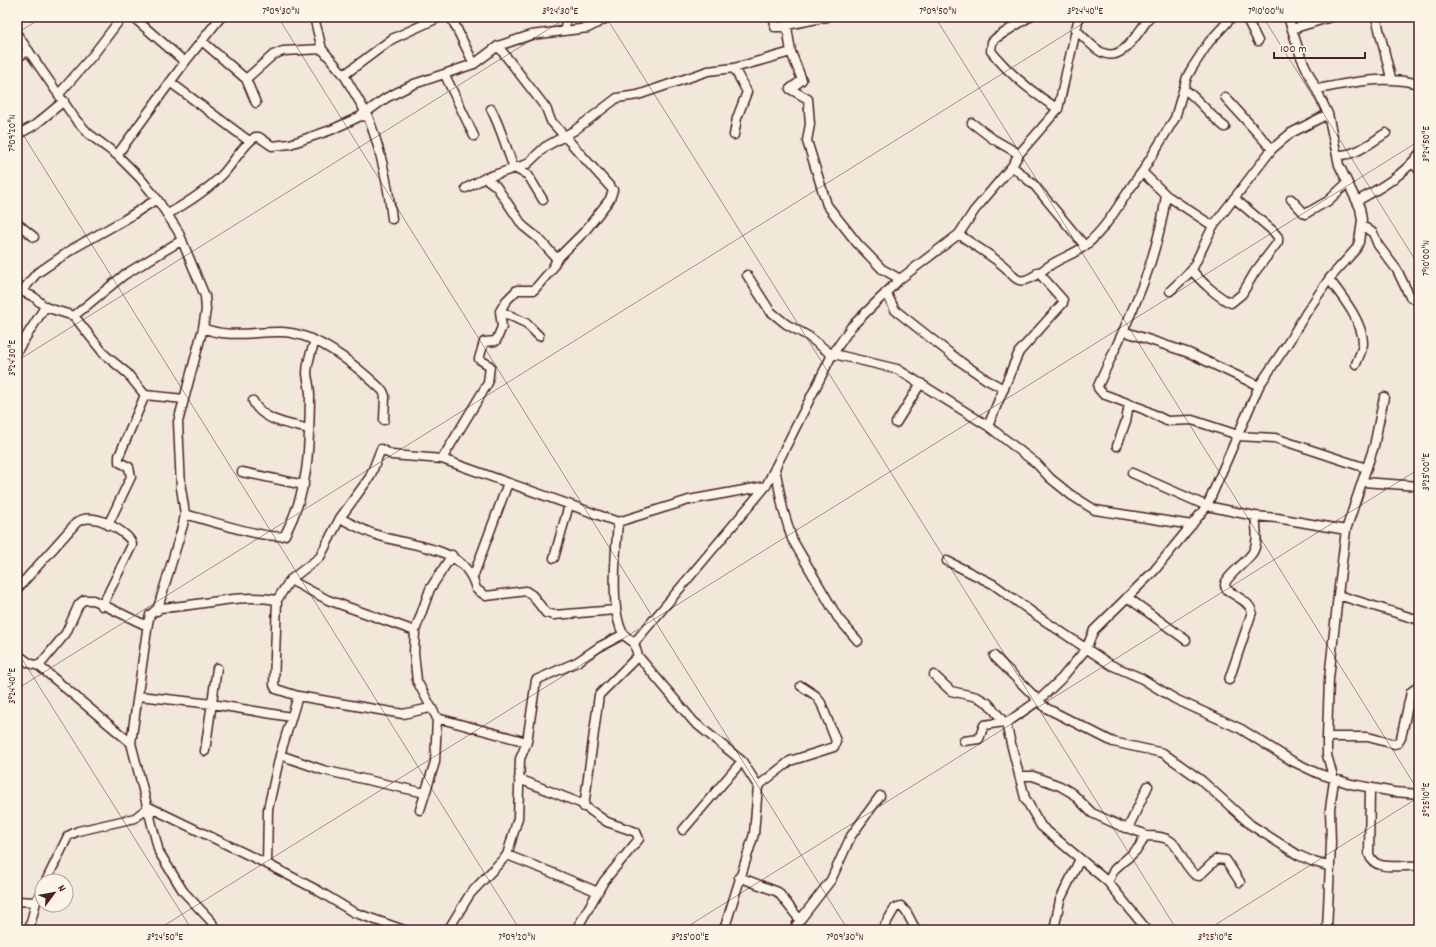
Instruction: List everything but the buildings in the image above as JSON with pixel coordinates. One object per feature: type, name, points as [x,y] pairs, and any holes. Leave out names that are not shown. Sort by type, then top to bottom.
[{"type":"street","points":[[17,135],[35,125],[62,97],[122,17]]},
{"type":"street","points":[[133,17],[185,62]]},
{"type":"street","points":[[314,17],[322,48],[344,75],[360,102],[365,111],[361,116]]},
{"type":"street","points":[[344,75],[392,40],[440,17]]},
{"type":"street","points":[[451,17],[474,64]]},
{"type":"street","points":[[564,31],[566,17]]},
{"type":"street","points":[[168,214],[195,198],[222,175],[249,141],[255,137],[259,137],[272,146],[290,144],[331,130],[361,116],[386,98],[414,84],[445,75],[474,64],[498,46],[531,36],[588,28],[609,17]]},
{"type":"street","points":[[774,17],[775,27]]},
{"type":"street","points":[[775,27],[798,24],[827,17]]},
{"type":"street","points":[[1029,17],[996,38],[992,42],[991,51],[1002,65],[1031,92],[1058,109]]},
{"type":"street","points":[[634,643],[766,486],[832,355],[851,327],[900,279],[959,234],[974,211],[1012,166],[1019,154],[1058,109],[1079,17]]},
{"type":"street","points":[[1076,29],[1100,52],[1109,55],[1117,54],[1124,50],[1150,17]]},
{"type":"street","points":[[959,234],[996,260],[1020,281],[1026,280],[1085,246],[1120,204],[1130,187],[1142,172],[1175,118],[1187,77],[1209,42],[1232,17]]},
{"type":"street","points":[[1246,17],[1258,41]]},
{"type":"street","points":[[964,741],[979,739],[984,725],[1006,722],[1039,700],[1061,679],[1086,649],[1094,630],[1154,571],[1192,525],[1207,506],[1259,386],[1329,280],[1356,249],[1362,220],[1356,201],[1347,183],[1337,155],[1328,114],[1318,89],[1301,57],[1288,17]]},
{"type":"street","points":[[1292,29],[1330,17]]},
{"type":"street","points":[[1376,17],[1391,78]]},
{"type":"street","points":[[117,155],[185,62],[220,18]]},
{"type":"street","points":[[775,27],[787,27],[790,52],[802,80],[790,89],[808,99],[810,124],[806,141],[827,205],[857,243],[882,268],[900,279]]},
{"type":"street","points":[[17,34],[62,97],[76,120],[89,134],[117,155],[157,199],[168,214],[178,230],[205,296],[206,310],[203,328],[178,422],[181,488],[185,514],[156,611]]},
{"type":"street","points":[[202,41],[246,79],[256,103]]},
{"type":"street","points":[[442,459],[488,383],[490,366],[479,358],[484,342],[496,341],[502,327],[500,311],[506,301],[517,290],[534,290],[552,269],[557,259],[585,231],[610,199],[613,190],[551,121],[546,108],[498,46]]},
{"type":"street","points":[[246,79],[273,55],[283,51],[322,48]]},
{"type":"street","points":[[17,58],[29,51]]},
{"type":"street","points":[[466,188],[485,178],[527,164],[545,147],[563,135],[575,130],[617,98],[638,95],[708,71],[734,68],[790,52]]},
{"type":"street","points":[[734,68],[747,92],[737,118],[734,135]]},
{"type":"street","points":[[445,75],[474,136]]},
{"type":"street","points":[[1318,89],[1346,83],[1391,78],[1419,84]]},
{"type":"street","points":[[170,82],[249,141]]},
{"type":"street","points":[[1184,90],[1196,98],[1213,118],[1225,127]]},
{"type":"street","points":[[1225,97],[1272,149]]},
{"type":"street","points":[[491,109],[499,125],[503,141],[514,168],[528,175],[543,200]]},
{"type":"street","points":[[1170,292],[1192,270],[1213,226],[1272,149],[1291,134],[1328,114]]},
{"type":"street","points":[[361,116],[368,117],[376,136],[388,185],[392,219]]},
{"type":"street","points":[[972,123],[993,139],[1019,154]]},
{"type":"street","points":[[1337,155],[1348,156],[1386,133]]},
{"type":"street","points":[[1356,201],[1376,190],[1413,163],[1419,154]]},
{"type":"street","points":[[1413,163],[1419,170]]},
{"type":"street","points":[[1012,166],[1035,186],[1085,246]]},
{"type":"street","points":[[1142,172],[1166,195],[1176,200],[1213,226]]},
{"type":"street","points":[[485,178],[496,186],[523,226],[538,238],[557,259]]},
{"type":"street","points":[[1291,199],[1304,214],[1328,201],[1347,183]]},
{"type":"street","points":[[1166,195],[1161,226],[1150,268],[1098,388],[1103,394],[1167,421],[1192,420],[1202,422],[1237,436],[1275,438],[1333,459],[1366,468]]},
{"type":"street","points":[[1192,270],[1196,276],[1224,300],[1231,303],[1242,294],[1255,272],[1278,242],[1278,237],[1273,231],[1234,198]]},
{"type":"street","points":[[157,199],[124,220],[74,248],[36,274],[20,289],[34,297],[45,307],[74,316],[104,355],[127,373],[145,395],[184,399]]},
{"type":"street","points":[[17,223],[34,237]]},
{"type":"street","points":[[1361,228],[1366,228],[1373,233],[1378,245],[1397,270],[1410,297],[1419,301]]},
{"type":"street","points":[[74,316],[124,276],[182,240]]},
{"type":"street","points":[[988,426],[1019,352],[1064,304],[1063,300],[1038,272]]},
{"type":"street","points":[[747,275],[770,311],[786,324],[808,336],[832,355],[838,355],[897,369],[921,383],[988,426],[1037,464],[1050,478],[1071,495],[1095,510],[1192,525]]},
{"type":"street","points":[[1329,280],[1347,303],[1360,330],[1363,344],[1356,364]]},
{"type":"street","points":[[886,292],[895,310],[961,362],[987,380],[1004,389]]},
{"type":"street","points":[[17,351],[45,307]]},
{"type":"street","points":[[500,311],[526,323],[540,336]]},
{"type":"street","points":[[203,328],[238,335],[283,332],[299,334],[315,341],[352,364],[383,391],[385,396],[384,420]]},
{"type":"street","points":[[1123,331],[1189,353],[1259,386]]},
{"type":"street","points":[[185,514],[251,532],[282,537],[287,531],[301,497],[307,470],[310,392],[307,373],[310,354],[315,341]]},
{"type":"street","points":[[896,423],[921,383]]},
{"type":"street","points":[[108,525],[131,476],[129,467],[119,462],[119,456],[145,395]]},
{"type":"street","points":[[1327,930],[1330,809],[1334,780],[1327,755],[1329,679],[1346,530],[1374,446],[1384,397]]},
{"type":"street","points":[[253,401],[256,407],[272,420],[308,428]]},
{"type":"street","points":[[1117,446],[1126,421],[1129,404]]},
{"type":"street","points":[[430,708],[402,714],[298,696],[276,689],[274,685],[277,600],[290,580],[320,557],[340,518],[370,477],[381,449],[392,455],[442,459],[618,522],[689,500],[766,486]]},
{"type":"street","points":[[775,468],[783,509],[792,539],[838,618],[858,641]]},
{"type":"street","points":[[242,472],[304,485]]},
{"type":"street","points":[[1132,473],[1207,506],[1255,516],[1277,518],[1346,530]]},
{"type":"street","points":[[1363,482],[1419,486]]},
{"type":"street","points":[[473,577],[508,483]]},
{"type":"street","points":[[554,558],[569,505]]},
{"type":"street","points":[[1229,680],[1252,612],[1251,606],[1246,601],[1230,592],[1225,585],[1227,580],[1245,563],[1253,552],[1257,540],[1255,516]]},
{"type":"street","points":[[340,518],[376,535],[452,555],[473,577],[476,589],[486,596],[526,591],[532,595],[546,613],[554,615],[616,610]]},
{"type":"street","points":[[17,589],[81,519],[94,519],[127,535],[132,541],[132,545],[102,606]]},
{"type":"street","points":[[618,522],[614,567],[616,610],[624,634],[634,643],[638,656],[694,722],[742,761],[758,786],[754,834],[739,877],[724,930]]},
{"type":"street","points":[[420,810],[435,762],[437,718],[430,708],[417,681],[414,653],[414,631],[430,589],[452,555]]},
{"type":"street","points":[[947,561],[993,584],[1086,649],[1111,664],[1141,678],[1175,699],[1241,729],[1292,761],[1334,780],[1370,788],[1419,794]]},
{"type":"street","points":[[290,580],[328,600],[414,631]]},
{"type":"street","points":[[1338,595],[1419,620]]},
{"type":"street","points":[[1127,597],[1186,640]]},
{"type":"street","points":[[216,930],[211,921],[183,891],[159,852],[149,807],[131,743],[139,696],[148,623],[150,616],[158,608],[183,607],[227,599],[277,600]]},
{"type":"street","points":[[39,666],[66,633],[79,604],[84,600],[93,600],[102,606],[143,624],[148,623]]},
{"type":"street","points":[[448,930],[470,894],[507,855],[518,818],[520,759],[527,742],[536,680],[577,662],[599,647],[624,634]]},
{"type":"street","points":[[17,654],[29,663],[39,666],[131,743]]},
{"type":"street","points":[[584,807],[600,696],[638,656]]},
{"type":"street","points":[[994,656],[1051,712],[1113,742],[1163,753],[1201,780],[1251,825],[1298,855],[1328,866]]},
{"type":"street","points":[[205,751],[217,668]]},
{"type":"street","points":[[934,675],[951,691],[977,697],[988,703],[1006,722],[1025,798],[1041,826],[1108,882],[1146,930]]},
{"type":"street","points":[[758,786],[790,761],[834,747],[836,741],[821,703],[815,695],[801,686]]},
{"type":"street","points":[[1327,737],[1368,737],[1394,744],[1398,743],[1401,738],[1411,692],[1419,686]]},
{"type":"street","points":[[139,696],[212,704],[291,717]]},
{"type":"street","points":[[267,864],[268,809],[280,756],[298,696]]},
{"type":"street","points":[[437,718],[527,742]]},
{"type":"street","points":[[280,756],[323,770],[425,793]]},
{"type":"street","points":[[683,830],[742,761]]},
{"type":"street","points":[[1020,776],[1033,776],[1060,786],[1072,793],[1092,813],[1118,826],[1142,833],[1144,836],[1160,836],[1175,843],[1183,860],[1195,875],[1199,876],[1217,860],[1226,860],[1240,882]]},
{"type":"street","points":[[519,779],[584,807],[607,822],[636,832],[638,838],[598,892],[576,930]]},
{"type":"street","points":[[1128,828],[1148,786]]},
{"type":"street","points":[[1370,788],[1371,860],[1375,864],[1382,865],[1419,866]]},
{"type":"street","points":[[794,930],[831,880],[851,836],[880,796]]},
{"type":"street","points":[[149,807],[267,864],[317,890],[353,912],[404,930]]},
{"type":"street","points":[[50,873],[68,836],[78,831],[134,818],[149,807]]},
{"type":"street","points":[[1108,882],[1114,871],[1137,850],[1144,836]]},
{"type":"street","points":[[507,855],[548,870],[598,892]]},
{"type":"street","points":[[1054,930],[1060,900],[1080,859]]},
{"type":"street","points":[[739,877],[778,892],[800,920]]},
{"type":"street","points":[[17,901],[34,902]]},
{"type":"street","points":[[882,930],[895,908],[901,906],[907,913],[916,930]]},
{"type":"street","points":[[29,930],[34,910]]}]
